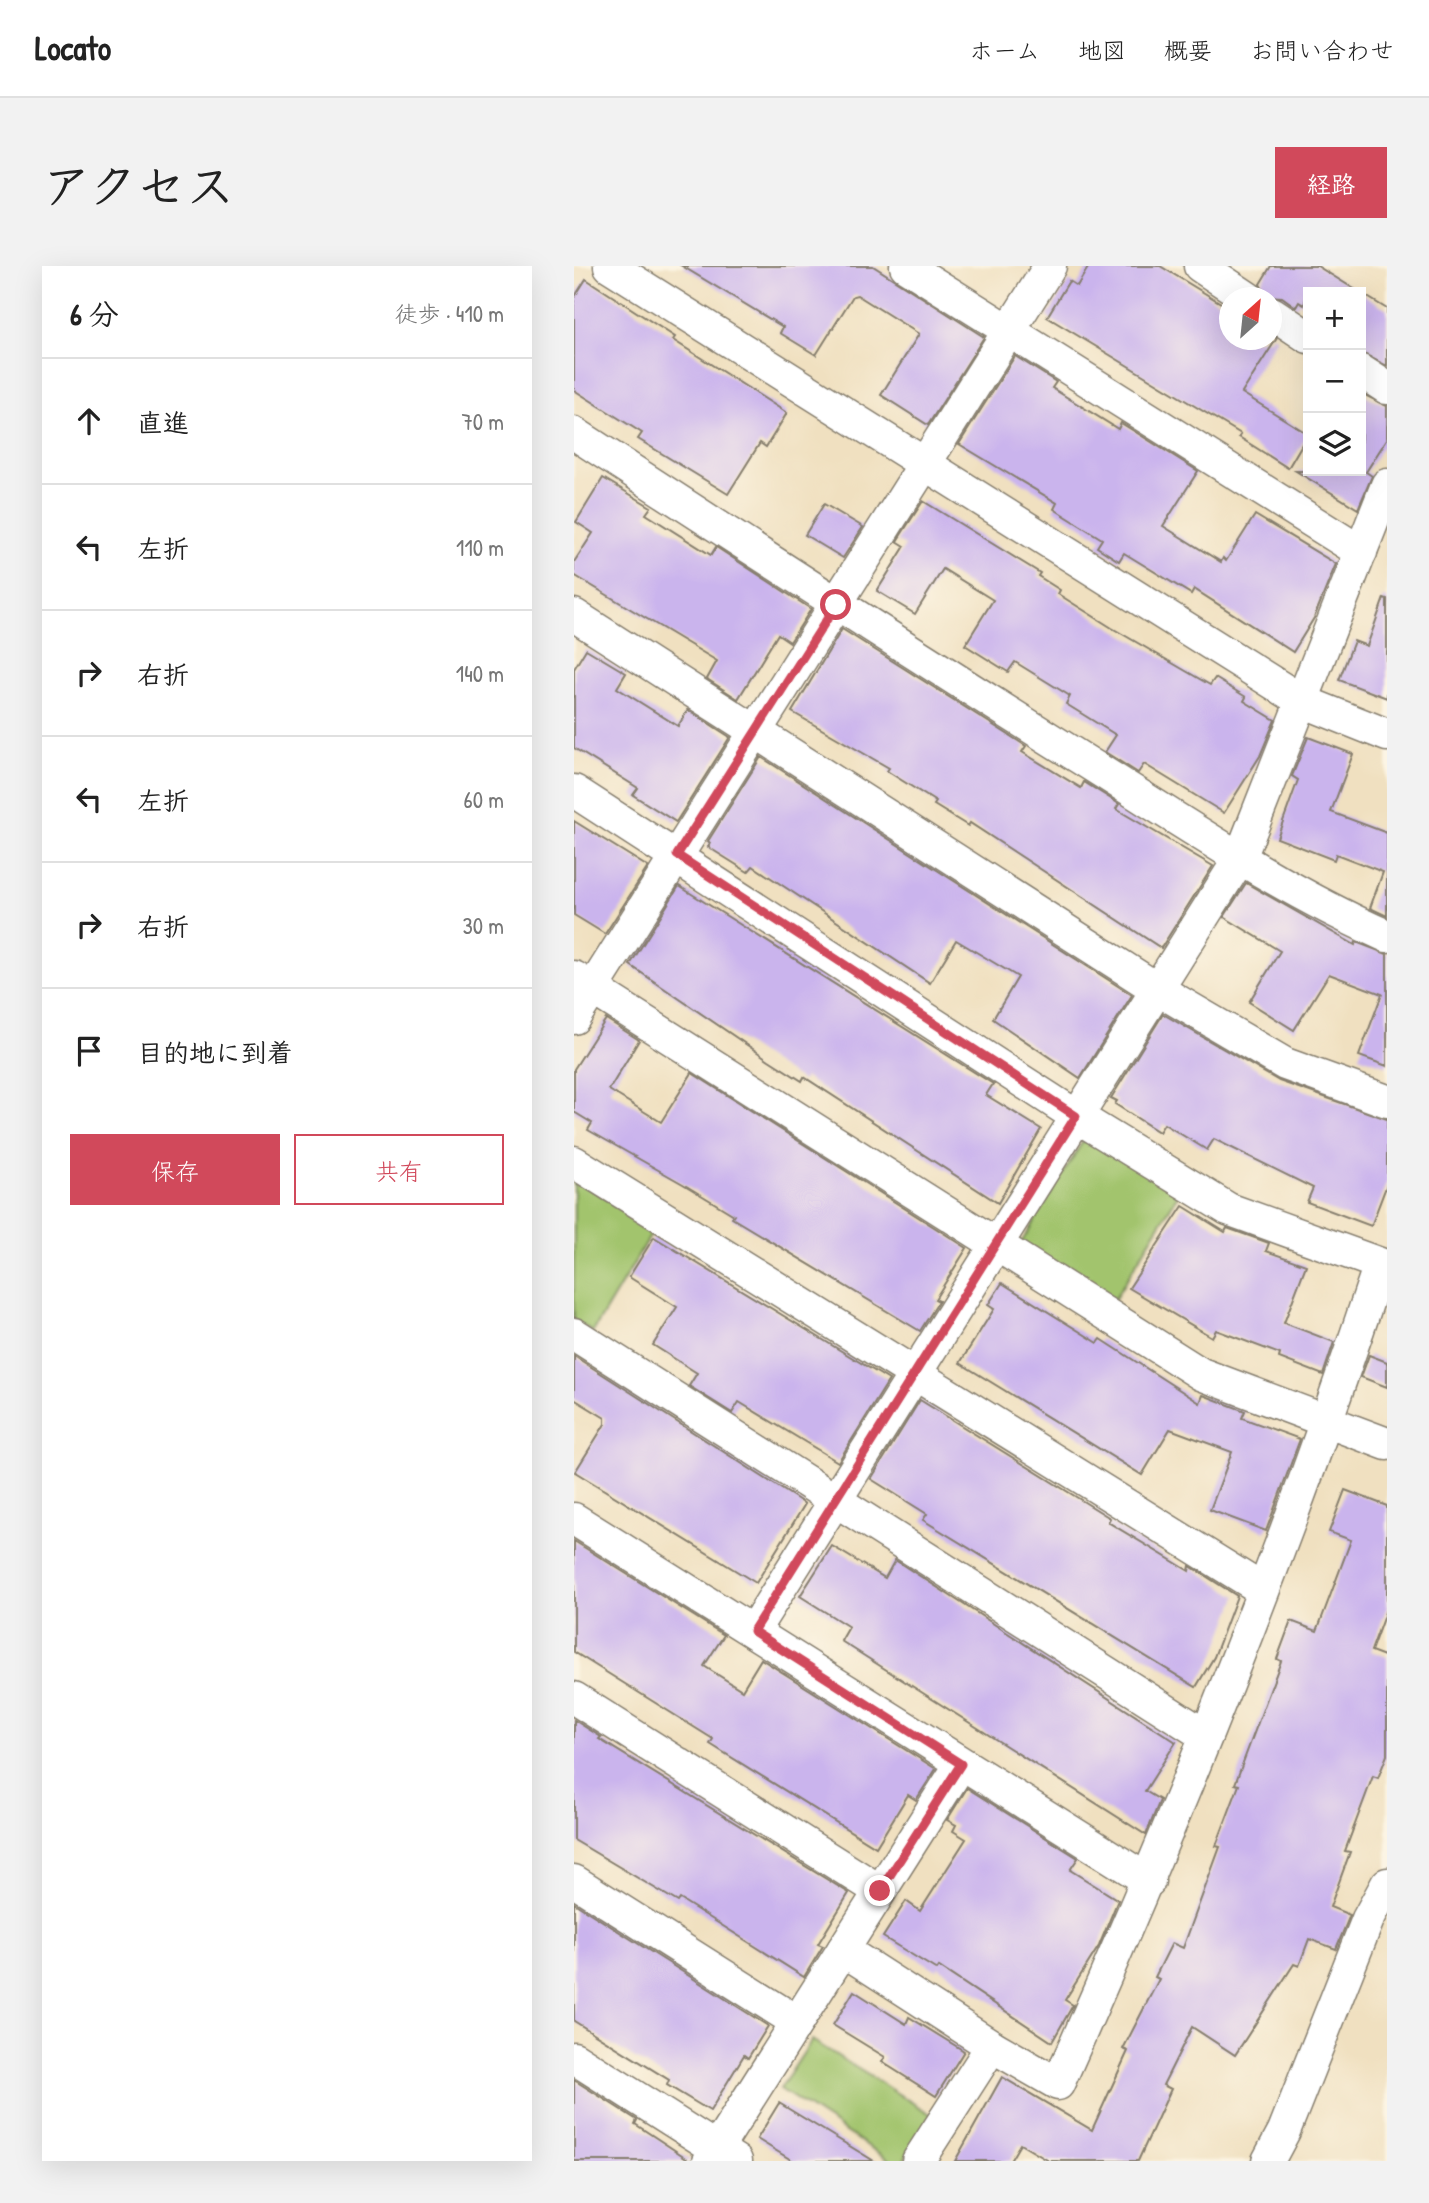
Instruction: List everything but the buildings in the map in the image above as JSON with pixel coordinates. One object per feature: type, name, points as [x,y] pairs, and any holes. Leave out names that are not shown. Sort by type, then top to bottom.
[{"type":"street","points":[[610,266],[1303,701],[1387,735]]},
{"type":"street","points":[[906,266],[1361,552]]},
{"type":"street","points":[[574,1018],[583,983],[677,855],[1050,266]]},
{"type":"street","points":[[1200,266],[1232,287]]},
{"type":"street","points":[[1282,320],[1303,334]]},
{"type":"street","points":[[1366,374],[1387,388]]},
{"type":"street","points":[[574,433],[836,605],[1240,858],[1335,913],[1387,936]]},
{"type":"street","points":[[753,1631],[1240,858],[1387,485]]},
{"type":"street","points":[[574,615],[1157,989],[1285,1064],[1387,1101]]},
{"type":"street","points":[[574,791],[677,855],[1076,1116],[1228,1209],[1380,1264],[1328,1422],[1206,1736],[1149,1881],[1058,2084],[992,2046],[843,1950]]},
{"type":"street","points":[[583,983],[1201,1374],[1387,1444]]},
{"type":"street","points":[[574,1162],[1263,1590]]},
{"type":"street","points":[[574,1334],[1206,1736]]},
{"type":"street","points":[[574,1519],[1149,1881]]},
{"type":"street","points":[[574,1698],[880,1891]]},
{"type":"street","points":[[574,2058],[720,2157],[797,2022],[961,1764]]},
{"type":"street","points":[[574,1881],[797,2022]]},
{"type":"street","points":[[1268,2161],[1284,2131],[1368,1919],[1387,1884]]},
{"type":"street","points":[[918,2161],[992,2046]]},
{"type":"green space","points":[[1086,1136],[1179,1193],[1114,1300],[1021,1243]]},
{"type":"green space","points":[[574,1178],[655,1228],[593,1332],[574,1320]]},
{"type":"green space","points":[[812,2040],[932,2115],[903,2161],[891,2161],[780,2089]]},
{"type":"route","points":[[836,605],[677,855],[1076,1116],[753,1631],[961,1764],[880,1891]]}]
